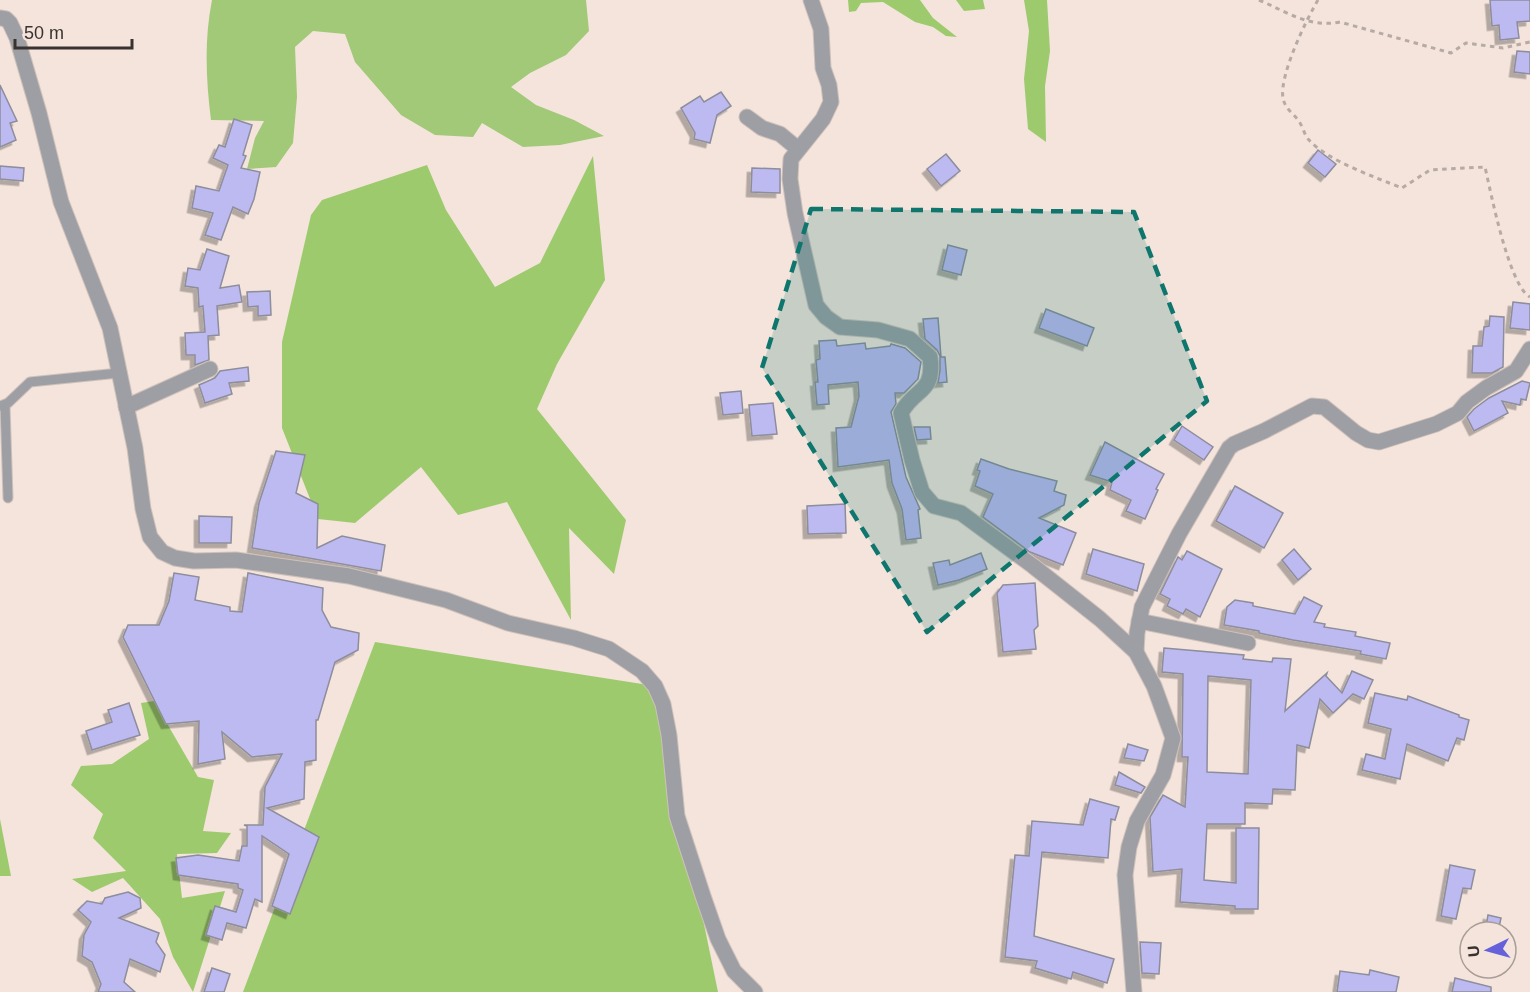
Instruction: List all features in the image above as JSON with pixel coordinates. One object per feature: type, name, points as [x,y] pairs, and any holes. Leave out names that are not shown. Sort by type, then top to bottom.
[{"type":"street","points":[[811,0],[821,29],[823,68],[831,102],[823,119],[791,159],[790,179],[795,213],[816,305],[826,317],[840,327],[878,330],[910,339],[930,357],[933,374],[926,386],[904,406],[901,413],[922,492],[934,506],[961,513],[1034,566],[1100,619],[1136,652],[1154,686],[1173,738],[1163,775],[1137,821],[1129,847],[1125,875],[1134,992]]},
{"type":"street","points":[[0,18],[10,23],[17,38],[39,113],[61,202],[110,328],[150,537],[162,552],[175,558],[194,561],[236,560],[349,576],[446,600],[508,623],[574,638],[609,649],[642,671],[655,686],[663,704],[669,735],[676,816],[711,918],[734,971],[755,992]]},
{"type":"street","points":[[747,117],[762,128],[780,134],[798,149]]},
{"type":"street","points":[[1136,652],[1142,607],[1179,534],[1229,448],[1234,444],[1312,406],[1324,407],[1356,433],[1368,440],[1379,442],[1436,424],[1458,413],[1467,402],[1486,388],[1516,371],[1530,349]]},
{"type":"street","points":[[126,407],[210,369]]},
{"type":"street","points":[[1139,621],[1248,643]]},
{"type":"lane","points":[[8,498],[2,406],[30,382],[119,373]]},
{"type":"path","points":[[1259,0],[1306,21],[1325,25],[1340,22],[1451,53],[1466,43],[1503,48],[1530,42]]},
{"type":"path","points":[[1318,0],[1306,21],[1286,74],[1283,98],[1290,113],[1295,115],[1305,129],[1306,138],[1350,167],[1402,188],[1430,170],[1485,167],[1502,241],[1519,286],[1530,297]]},
{"type":"highlighted area","points":[[811,209],[1134,212],[1207,401],[927,632],[762,368]]},
{"type":"green space","points":[[212,0],[586,0],[589,31],[566,55],[530,73],[511,87],[536,105],[574,120],[604,136],[560,145],[523,147],[482,123],[473,137],[435,135],[401,115],[355,62],[345,34],[313,31],[295,47],[297,97],[293,143],[276,167],[247,169],[255,138],[264,121],[211,120],[207,60]]},
{"type":"green space","points":[[848,0],[920,0],[933,18],[957,37],[946,36],[933,27],[915,22],[883,2],[861,3],[856,11],[849,12]]},
{"type":"green space","points":[[956,0],[983,0],[985,9],[964,11]]},
{"type":"green space","points":[[1024,0],[1047,0],[1050,51],[1045,86],[1046,142],[1028,129],[1024,79],[1029,31]]},
{"type":"green space","points":[[593,156],[605,280],[557,364],[537,409],[626,520],[614,574],[569,528],[571,620],[507,502],[458,515],[421,467],[355,523],[318,519],[282,428],[282,342],[311,215],[322,200],[427,165],[446,210],[495,287],[540,263]]},
{"type":"green space","points":[[375,642],[655,686],[718,992],[243,992]]},
{"type":"green space","points":[[154,701],[198,777],[214,780],[203,831],[231,833],[217,853],[177,854],[182,898],[225,891],[193,992],[173,957],[160,919],[123,878],[92,892],[72,879],[126,871],[93,838],[103,814],[71,785],[81,766],[112,764],[149,739],[141,703]]},
{"type":"green space","points":[[0,819],[11,876],[0,876]]},
{"type":"building","points":[[1490,0],[1530,0],[1530,21],[1517,22],[1519,38],[1500,40],[1499,25],[1492,26]]},
{"type":"building","points":[[1517,51],[1530,52],[1530,74],[1514,72]]},
{"type":"building","points":[[0,85],[17,121],[10,123],[16,140],[0,147]]},
{"type":"building","points":[[721,92],[731,106],[717,115],[710,143],[694,139],[695,133],[681,108],[700,96],[704,102]]},
{"type":"building","points":[[234,119],[252,125],[243,155],[246,156],[241,168],[260,172],[248,214],[233,207],[221,240],[205,235],[213,213],[192,208],[196,186],[219,191],[228,165],[213,158],[219,145],[225,147]]},
{"type":"building","points":[[1318,150],[1336,164],[1325,177],[1308,163]]},
{"type":"building","points":[[946,154],[960,171],[941,186],[927,169]]},
{"type":"building","points":[[0,166],[24,168],[23,181],[0,179]]},
{"type":"building","points":[[752,168],[780,169],[780,193],[751,192]]},
{"type":"building","points":[[948,245],[967,250],[961,275],[942,270]]},
{"type":"building","points":[[207,249],[229,256],[220,288],[239,285],[242,302],[217,306],[219,335],[208,336],[209,360],[195,365],[195,355],[186,355],[185,333],[205,332],[203,306],[199,307],[198,288],[185,286],[188,268],[200,270]]},
{"type":"building","points":[[270,291],[271,315],[258,316],[258,306],[248,307],[247,292]]},
{"type":"building","points":[[1513,302],[1530,304],[1530,330],[1510,328]]},
{"type":"building","points":[[1046,309],[1094,328],[1087,346],[1039,328]]},
{"type":"building","points":[[1490,316],[1504,317],[1503,367],[1492,373],[1472,373],[1473,346],[1482,346],[1484,327],[1489,326]]},
{"type":"building","points":[[938,318],[941,357],[945,357],[947,382],[938,383],[940,356],[925,339],[923,319]]},
{"type":"building","points":[[836,340],[837,346],[865,343],[866,349],[891,344],[905,348],[921,362],[918,379],[904,393],[895,393],[896,404],[891,412],[906,477],[920,509],[918,510],[921,538],[906,540],[902,509],[892,483],[889,460],[838,467],[836,428],[851,427],[859,396],[858,382],[828,385],[829,404],[817,405],[815,382],[818,382],[816,360],[820,359],[819,341]]},
{"type":"building","points":[[248,367],[249,381],[229,383],[232,394],[205,403],[199,385],[215,378],[220,371]]},
{"type":"building","points":[[1522,381],[1530,383],[1526,400],[1521,399],[1520,405],[1502,401],[1508,413],[1474,431],[1467,417],[1474,409],[1489,398]]},
{"type":"building","points":[[741,391],[743,413],[723,415],[720,393]]},
{"type":"building","points":[[773,403],[777,434],[752,436],[749,405]]},
{"type":"building","points":[[1182,426],[1213,447],[1204,460],[1174,440]]},
{"type":"building","points":[[914,427],[930,427],[931,439],[917,440]]},
{"type":"building","points":[[1105,442],[1164,474],[1145,519],[1126,511],[1131,500],[1110,490],[1112,482],[1090,475]]},
{"type":"building","points":[[276,451],[305,455],[296,493],[318,504],[317,548],[342,536],[385,545],[381,571],[252,548],[259,503]]},
{"type":"building","points":[[981,459],[1009,469],[1057,481],[1054,491],[1066,495],[1064,505],[1039,518],[1076,533],[1063,565],[1030,552],[983,517],[993,494],[975,486]]},
{"type":"building","points":[[1235,486],[1283,513],[1264,548],[1216,521]]},
{"type":"building","points":[[845,504],[846,533],[808,534],[807,506]]},
{"type":"building","points":[[199,516],[232,517],[231,543],[199,543]]},
{"type":"building","points":[[1093,549],[1144,564],[1137,591],[1086,574]]},
{"type":"building","points":[[1294,549],[1311,569],[1298,580],[1282,560]]},
{"type":"building","points":[[1187,551],[1222,569],[1200,617],[1186,609],[1183,614],[1167,606],[1170,599],[1160,594],[1178,557],[1182,560]]},
{"type":"building","points":[[981,553],[987,569],[938,585],[933,563],[949,560],[950,565]]},
{"type":"building","points":[[174,573],[199,577],[195,600],[230,607],[230,611],[242,612],[248,573],[323,588],[322,610],[331,627],[359,633],[358,650],[335,662],[318,720],[316,720],[316,760],[305,762],[304,799],[267,808],[319,837],[290,914],[272,906],[289,854],[262,836],[262,902],[255,899],[246,928],[227,923],[222,940],[206,935],[215,906],[236,912],[243,890],[238,888],[238,884],[178,875],[176,858],[198,855],[239,861],[242,846],[247,846],[247,826],[244,825],[263,825],[265,787],[282,754],[252,757],[222,732],[225,759],[198,764],[199,721],[166,724],[123,637],[128,625],[159,625],[169,601]]},
{"type":"building","points":[[1035,583],[1038,626],[1034,630],[1036,649],[1003,652],[997,593],[1003,585]]},
{"type":"building","points":[[1304,597],[1322,606],[1314,622],[1325,624],[1324,627],[1356,632],[1355,636],[1390,643],[1386,659],[1360,654],[1361,651],[1293,640],[1224,625],[1227,607],[1235,600],[1295,614]]},
{"type":"building","points":[[1164,648],[1244,655],[1243,659],[1272,662],[1273,658],[1291,659],[1285,711],[1327,673],[1326,676],[1342,693],[1352,671],[1373,680],[1364,699],[1353,694],[1333,713],[1320,699],[1309,748],[1297,745],[1295,790],[1273,789],[1272,804],[1245,803],[1245,824],[1207,824],[1204,880],[1236,883],[1236,828],[1259,828],[1258,909],[1235,909],[1235,906],[1180,902],[1182,869],[1153,872],[1150,817],[1163,795],[1185,807],[1188,757],[1182,757],[1183,674],[1162,672]],"holes":[[[1208,676],[1251,680],[1248,774],[1207,772]]]},
{"type":"building","points":[[1375,693],[1407,700],[1408,696],[1469,720],[1464,740],[1457,738],[1448,761],[1407,744],[1400,779],[1362,770],[1366,754],[1385,759],[1391,729],[1368,723]]},
{"type":"building","points":[[129,703],[140,735],[92,750],[86,731],[112,722],[108,710]]},
{"type":"building","points":[[1128,744],[1148,750],[1144,761],[1124,758]]},
{"type":"building","points":[[1119,772],[1145,787],[1141,793],[1115,785]]},
{"type":"building","points":[[1090,799],[1119,807],[1115,820],[1111,819],[1108,858],[1042,852],[1034,936],[1114,959],[1107,983],[1073,972],[1071,979],[1035,968],[1037,961],[1005,957],[1015,855],[1029,856],[1032,821],[1083,825]]},
{"type":"building","points":[[1450,865],[1475,870],[1471,889],[1463,888],[1456,919],[1441,916]]},
{"type":"building","points":[[128,892],[140,898],[141,908],[119,918],[159,933],[156,942],[165,955],[160,972],[130,959],[124,982],[135,992],[98,992],[101,984],[92,962],[82,956],[84,935],[91,922],[78,910],[87,901],[102,904],[105,898]]},
{"type":"building","points":[[1488,915],[1501,918],[1501,920],[1487,920]]},
{"type":"building","points":[[1140,942],[1161,943],[1159,974],[1142,973]]},
{"type":"building","points":[[212,968],[230,974],[224,992],[204,992]]},
{"type":"building","points":[[1370,970],[1399,977],[1396,992],[1337,992],[1340,971],[1369,975]]},
{"type":"building","points":[[1455,978],[1491,987],[1491,992],[1452,992]]}]
